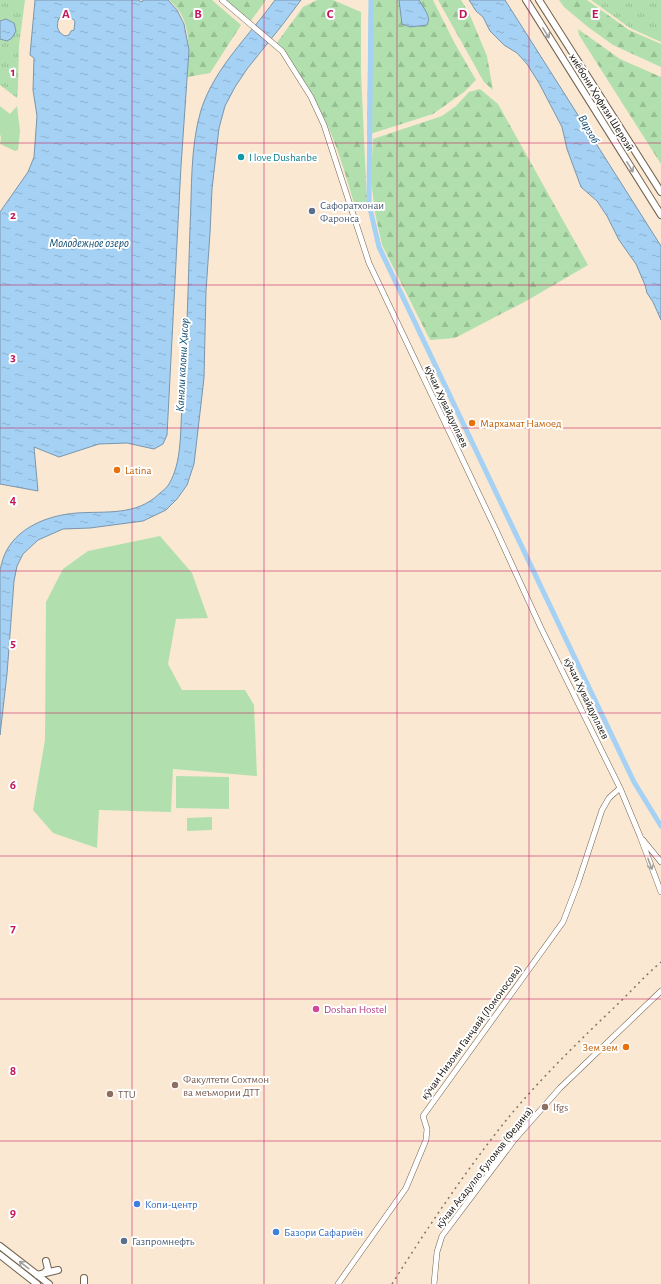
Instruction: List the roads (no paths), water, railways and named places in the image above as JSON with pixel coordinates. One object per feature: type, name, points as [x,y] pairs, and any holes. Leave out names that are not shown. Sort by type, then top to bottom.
[{"type":"main road","name":"хиёбони Ҳофизи Шерозӣ","points":[[526,0],[661,215]]},
{"type":"main road","name":"хиёбони Ҳофизи Шерозӣ","points":[[539,0],[661,192]]},
{"type":"main road","points":[[592,106],[603,100]]},
{"type":"main road","points":[[0,1246],[49,1284]]},
{"type":"main road","points":[[0,1255],[36,1284]]},
{"type":"main road","points":[[37,1275],[44,1273],[47,1270],[48,1267],[46,1261]]},
{"type":"main road","points":[[37,1275],[58,1270]]},
{"type":"street","name":"кӯчаи Хувайдуллаев","points":[[222,0],[275,44],[289,60],[314,104],[324,125],[369,263],[541,628],[620,788],[661,892]]},
{"type":"street","name":"кӯчаи Низоми Ганҷавӣ (Ломоносова)","points":[[338,1284],[406,1188],[426,1140],[426,1129],[423,1116],[563,922],[578,883],[602,810],[609,798],[620,788]]},
{"type":"street","name":"кӯчаи Хувайдуллаев","points":[[640,836],[661,862]]},
{"type":"street","name":"кӯчаи Асадулло Ғуломов (Федина)","points":[[434,1284],[437,1252],[442,1236],[515,1139],[560,1088],[661,991]]},
{"type":"water","name":"Молодежное озеро","points":[[35,0],[138,0],[142,2],[143,0],[168,0],[177,10],[184,24],[189,50],[181,166],[167,435],[163,444],[154,449],[127,443],[99,444],[59,457],[34,447],[38,491],[0,484],[0,212],[28,172],[34,157],[37,116],[33,90],[34,58],[30,55]],"holes":[[[69,16],[75,21],[74,30],[71,31],[69,35],[65,36],[59,31],[57,26],[59,18]]]},
{"type":"water","points":[[275,0],[301,0],[247,69],[235,87],[225,106],[219,128],[212,189],[206,291],[204,378],[194,464],[187,485],[177,499],[166,510],[143,521],[90,528],[63,529],[38,540],[23,554],[17,566],[14,581],[7,674],[0,735],[0,570],[9,546],[24,531],[44,520],[66,514],[120,511],[141,506],[150,501],[166,488],[173,475],[178,457],[180,437],[186,340],[192,168],[197,124],[207,94],[215,80],[234,52]]},
{"type":"water","points":[[399,0],[419,0],[428,15],[427,25],[410,27],[402,24]]},
{"type":"water","points":[[469,0],[505,0],[661,246],[661,320],[647,293],[636,264],[619,240],[607,216],[597,201],[581,187],[567,149],[562,127],[539,83],[527,64],[517,53],[504,45],[490,31],[483,17],[476,11]]},
{"type":"water","points":[[6,19],[14,23],[16,31],[12,38],[7,41],[0,39],[0,21]]},
{"type":"waterway","points":[[371,0],[369,204],[379,247],[634,782],[661,826]]},
{"type":"railway","points":[[392,1284],[454,1191],[480,1155],[523,1101],[555,1066],[661,962]]},
{"type":"place","name":"I love Dushanbe","points":[[241,157]]},
{"type":"place","name":"Сафоратхонаи Фаронса","points":[[312,211]]},
{"type":"place","name":"Мархамат Намоед","points":[[472,423]]},
{"type":"place","name":"Latina","points":[[117,470]]},
{"type":"place","name":"Doshan Hostel","points":[[316,1009]]},
{"type":"place","name":"Зем зем","points":[[626,1047]]},
{"type":"place","name":"Факултети Сохтмон ва меъмории ДТТ","points":[[175,1085]]},
{"type":"place","name":"TTU","points":[[110,1094]]},
{"type":"place","name":"lfgs","points":[[545,1107]]},
{"type":"place","name":"Копи-центр","points":[[137,1204]]},
{"type":"place","name":"Базори Сафариён","points":[[276,1232]]},
{"type":"place","name":"Газпромнефть","points":[[124,1241]]},
{"type":"water label","name":"Варзоб","points":[[589,129]]},
{"type":"water label","name":"Канали калони Ҳисор","points":[[182,365]]}]
